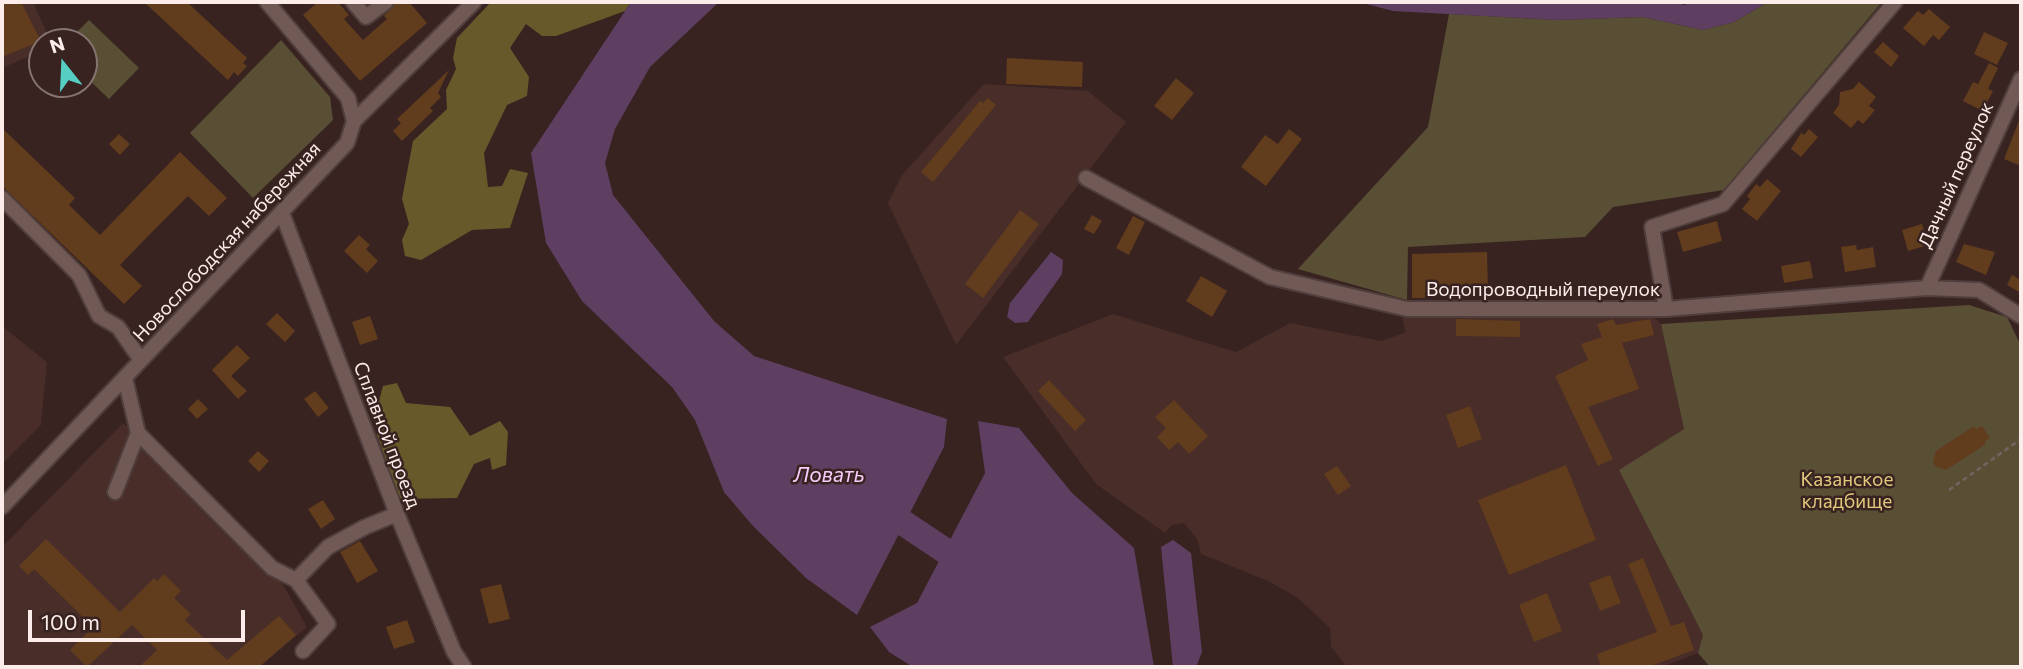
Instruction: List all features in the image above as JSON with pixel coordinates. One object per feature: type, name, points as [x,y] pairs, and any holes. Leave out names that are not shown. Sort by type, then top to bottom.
[{"type":"street","points":[[267,2],[348,98],[354,121]]},
{"type":"street","points":[[353,2],[366,17],[386,2]]},
{"type":"street","name":"Новослободская набережная","points":[[2,507],[282,214],[346,143],[354,121],[474,2]]},
{"type":"street","points":[[1666,309],[1651,227],[1723,204],[1895,2]]},
{"type":"street","name":"Дачный переулок","points":[[1927,288],[2021,79]]},
{"type":"street","name":"Водопроводный переулок","points":[[1086,178],[1270,277],[1407,309],[1666,309],[1927,288],[1979,290],[2021,316]]},
{"type":"street","points":[[2,198],[79,275],[99,316],[118,327],[141,360]]},
{"type":"street","name":"Сплавной проезд","points":[[282,214],[397,514],[454,652],[464,667]]},
{"type":"street","points":[[125,378],[138,433],[272,568],[296,580],[328,624],[303,651]]},
{"type":"street","points":[[115,492],[138,433]]},
{"type":"street","points":[[296,580],[328,547],[397,514]]},
{"type":"path","points":[[1949,490],[2021,439]]},
{"type":"shaded area","points":[[2,2],[33,2],[45,28],[28,28],[28,57],[2,68]]},
{"type":"shaded area","points":[[491,2],[631,2],[625,11],[556,36],[542,36],[526,24],[510,48],[529,77],[527,96],[507,105],[484,153],[488,187],[502,186],[510,169],[528,173],[510,228],[472,230],[421,260],[405,256],[402,240],[409,224],[402,199],[413,141],[447,109],[446,90],[456,69],[453,58],[457,38]]},
{"type":"shaded area","points":[[984,84],[1088,91],[1126,122],[956,345],[888,203],[902,175]]},
{"type":"shaded area","points":[[1113,314],[1236,352],[1290,323],[1382,341],[1406,332],[1402,318],[1654,316],[1661,324],[1684,429],[1620,470],[1703,635],[1698,653],[1662,667],[1347,667],[1331,647],[1330,628],[1298,598],[1268,581],[1201,554],[1197,539],[1184,523],[1172,525],[1165,533],[1096,484],[1003,357]]},
{"type":"shaded area","points":[[2,326],[47,362],[41,425],[2,464]]},
{"type":"shaded area","points":[[397,383],[406,403],[450,407],[470,436],[500,421],[508,432],[506,465],[492,470],[490,458],[474,464],[457,498],[400,499],[377,435],[376,412],[383,386]]},
{"type":"shaded area","points":[[123,423],[282,583],[307,627],[259,667],[2,667],[2,547]]},
{"type":"green space","points":[[1768,2],[1882,2],[1724,190],[1613,207],[1585,237],[1408,247],[1407,300],[1298,269],[1428,127],[1449,14],[1557,20],[1643,17],[1703,30],[1734,22]]},
{"type":"green space","points":[[89,20],[97,28],[81,28]]},
{"type":"green space","points":[[98,29],[139,68],[109,99],[98,88]]},
{"type":"green space","points":[[281,40],[330,97],[333,120],[253,198],[190,133]]},
{"type":"green space","name":"Казанское кладбище","points":[[1969,305],[2007,317],[2021,346],[2021,667],[1710,667],[1698,653],[1703,635],[1619,470],[1684,429],[1661,324]]},
{"type":"water","name":"Ловать","points":[[631,2],[719,2],[650,67],[615,129],[605,163],[613,195],[714,321],[754,356],[947,419],[944,447],[857,615],[806,578],[753,526],[724,492],[695,420],[672,387],[582,301],[546,243],[531,153]]},
{"type":"water","points":[[1359,2],[1675,2],[1684,5],[1694,2],[1768,2],[1734,22],[1703,30],[1643,17],[1557,20],[1393,11]]},
{"type":"water","points":[[1051,252],[1063,260],[1062,274],[1028,322],[1015,323],[1007,317],[1010,303]]},
{"type":"water","points":[[978,421],[1019,428],[1072,493],[1134,548],[1154,667],[913,667],[889,652],[870,627],[917,603],[985,473]]},
{"type":"water","points":[[1173,540],[1191,553],[1202,652],[1196,667],[1173,667],[1161,547]]},
{"type":"building","points":[[2,2],[21,2],[34,28],[28,28],[28,46],[2,57]]},
{"type":"building","points":[[144,2],[187,2],[247,58],[243,63],[247,66],[238,76],[234,72],[228,80]]},
{"type":"building","points":[[318,2],[338,2],[349,15],[344,19],[363,40],[387,19],[384,16],[396,2],[409,2],[427,23],[360,81],[303,15]]},
{"type":"building","points":[[1929,9],[1950,27],[1939,40],[1933,35],[1924,46],[1903,28],[1918,11],[1923,15]]},
{"type":"building","points":[[1984,32],[2008,43],[1997,65],[1974,54]]},
{"type":"building","points":[[1883,42],[1899,56],[1891,67],[1874,52]]},
{"type":"building","points":[[1007,58],[1083,62],[1082,87],[1006,84]]},
{"type":"building","points":[[1989,63],[1998,68],[1988,89],[1993,91],[1983,111],[1963,101],[1973,82],[1978,84]]},
{"type":"building","points":[[449,70],[438,93],[441,97],[430,108],[433,111],[402,141],[393,131],[401,123],[397,119]]},
{"type":"building","points":[[1176,78],[1194,93],[1172,120],[1154,106]]},
{"type":"building","points":[[1859,82],[1876,97],[1869,106],[1875,110],[1863,124],[1858,120],[1851,128],[1833,113],[1839,105],[1840,92],[1853,89]]},
{"type":"building","points":[[988,98],[996,105],[933,182],[921,172],[980,101],[983,103]]},
{"type":"building","points":[[2021,118],[2021,166],[2004,159]]},
{"type":"building","points":[[2,128],[75,198],[69,205],[100,235],[180,152],[227,198],[209,216],[188,196],[154,230],[120,265],[142,286],[124,304],[2,186]]},
{"type":"building","points":[[1289,129],[1302,139],[1266,186],[1241,167],[1265,135],[1278,144]]},
{"type":"building","points":[[1809,129],[1818,137],[1801,157],[1791,149],[1801,133],[1804,135]]},
{"type":"building","points":[[119,134],[130,144],[120,155],[109,144]]},
{"type":"building","points":[[1767,179],[1781,191],[1757,221],[1742,209],[1756,184],[1760,187]]},
{"type":"building","points":[[1020,210],[1039,224],[983,298],[965,284]]},
{"type":"building","points":[[1092,215],[1102,221],[1094,234],[1084,229]]},
{"type":"building","points":[[1133,216],[1145,222],[1129,255],[1116,248]]},
{"type":"building","points":[[1717,221],[1722,241],[1683,252],[1677,232]]},
{"type":"building","points":[[1922,224],[1928,245],[1908,251],[1902,230]]},
{"type":"building","points":[[359,235],[370,245],[366,249],[378,261],[367,273],[344,251]]},
{"type":"building","points":[[1964,244],[1995,252],[1986,275],[1956,262]]},
{"type":"building","points":[[1856,245],[1857,250],[1873,247],[1876,267],[1845,272],[1841,247]]},
{"type":"building","points":[[1487,252],[1488,291],[1425,292],[1425,298],[1412,298],[1412,254]]},
{"type":"building","points":[[1810,261],[1813,278],[1784,283],[1781,266]]},
{"type":"building","points":[[2012,275],[2021,280],[2021,293],[2007,285]]},
{"type":"building","points":[[1201,276],[1227,291],[1212,317],[1186,301]]},
{"type":"building","points":[[277,313],[295,331],[285,342],[266,324]]},
{"type":"building","points":[[370,316],[378,339],[360,345],[352,322]]},
{"type":"building","points":[[1456,319],[1520,321],[1520,337],[1456,336]]},
{"type":"building","points":[[1613,319],[1616,325],[1650,319],[1654,335],[1622,343],[1639,389],[1588,407],[1613,459],[1598,466],[1555,376],[1588,360],[1581,344],[1602,337],[1597,324]]},
{"type":"building","points":[[237,345],[250,358],[231,376],[247,391],[238,399],[212,370]]},
{"type":"building","points":[[1049,380],[1086,420],[1075,431],[1038,391]]},
{"type":"building","points":[[315,391],[329,408],[318,417],[304,399]]},
{"type":"building","points":[[198,399],[208,409],[197,419],[188,409]]},
{"type":"building","points":[[1174,400],[1208,436],[1189,454],[1178,442],[1169,450],[1157,437],[1166,428],[1155,417]]},
{"type":"building","points":[[1470,406],[1482,439],[1458,448],[1446,415]]},
{"type":"building","points":[[1974,426],[1976,429],[1982,426],[1990,438],[1984,442],[1986,444],[1946,470],[1936,467],[1933,462],[1936,451]]},
{"type":"building","points":[[258,451],[269,461],[259,472],[248,461]]},
{"type":"building","points":[[1566,465],[1596,540],[1509,575],[1478,500]]},
{"type":"building","points":[[1337,466],[1351,486],[1338,495],[1324,474]]},
{"type":"building","points":[[323,500],[335,519],[321,529],[308,509]]},
{"type":"building","points":[[46,539],[120,612],[154,578],[157,581],[164,574],[181,591],[174,598],[191,614],[185,620],[227,660],[279,616],[296,635],[259,667],[139,667],[157,650],[132,625],[87,667],[70,650],[93,627],[34,569],[28,575],[19,566]]},
{"type":"building","points":[[360,541],[378,571],[357,583],[340,552]]},
{"type":"building","points":[[1643,558],[1671,626],[1684,622],[1694,650],[1648,667],[1601,667],[1597,654],[1657,632],[1628,564]]},
{"type":"building","points":[[1610,575],[1621,603],[1600,611],[1589,583]]},
{"type":"building","points":[[501,584],[510,619],[489,624],[480,589]]},
{"type":"building","points":[[1547,593],[1562,631],[1534,642],[1519,605]]},
{"type":"building","points":[[407,620],[415,642],[394,649],[386,627]]},
{"type":"waterway","name":"Ловать","points":[[875,504],[974,570]]}]
